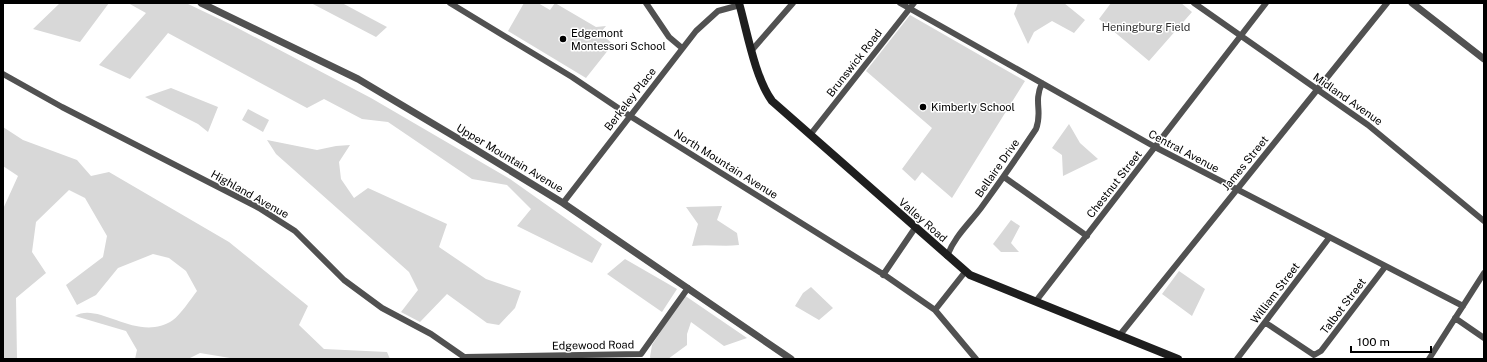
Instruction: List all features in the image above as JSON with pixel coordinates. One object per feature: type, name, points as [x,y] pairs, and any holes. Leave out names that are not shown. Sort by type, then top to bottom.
[{"type":"main road","name":"Valley Road","points":[[740,4],[765,91],[783,111],[965,272],[1176,359]]},
{"type":"street","name":"Upper Mountain Avenue","points":[[201,3],[358,79],[563,203],[791,359]]},
{"type":"street","name":"North Mountain Avenue","points":[[450,3],[572,77],[630,116],[883,275],[935,310],[976,359]]},
{"type":"street","points":[[646,3],[668,37],[682,48]]},
{"type":"street","points":[[752,50],[793,3]]},
{"type":"street","name":"Central Avenue","points":[[900,3],[1155,147],[1463,306]]},
{"type":"street","name":"Brunswick Road","points":[[810,135],[914,3]]},
{"type":"street","name":"Midland Avenue","points":[[1194,3],[1380,134],[1484,221]]},
{"type":"street","name":"Chestnut Street","points":[[1036,302],[1266,3]]},
{"type":"street","name":"James Street","points":[[1119,336],[1387,3]]},
{"type":"street","points":[[1412,3],[1484,59]]},
{"type":"street","name":"Berkeley Place","points":[[563,203],[682,48],[714,14],[722,9],[740,4]]},
{"type":"street","name":"Highland Avenue","points":[[3,74],[62,107],[258,208],[295,231],[344,280],[382,308],[431,334],[466,358]]},
{"type":"street","name":"Bellaire Drive","points":[[947,256],[958,234],[972,220],[1004,177],[1036,129],[1039,120],[1037,93],[1042,83]]},
{"type":"street","points":[[1004,177],[1087,236]]},
{"type":"street","points":[[883,275],[915,228]]},
{"type":"street","name":"William Street","points":[[1237,359],[1266,323],[1329,238]]},
{"type":"street","name":"Talbot Street","points":[[1266,323],[1314,355],[1321,351],[1385,267]]},
{"type":"street","points":[[935,310],[965,272]]},
{"type":"street","points":[[1429,359],[1484,273]]},
{"type":"street","name":"Edgewood Road","points":[[466,358],[642,356],[688,288]]},
{"type":"street","points":[[1455,318],[1484,338]]},
{"type":"green space","points":[[60,3],[109,3],[80,42],[33,29]]},
{"type":"green space","points":[[128,3],[186,3],[230,24],[371,98],[510,179],[602,244],[592,263],[517,226],[531,209],[507,185],[472,179],[388,122],[362,119],[324,99],[307,108],[168,33],[130,79],[99,65],[146,13]]},
{"type":"green space","points":[[311,3],[342,3],[387,27],[376,37]]},
{"type":"green space","name":"Edgemont Montessori School","points":[[524,3],[538,3],[550,10],[555,3],[596,27],[606,26],[600,33],[613,44],[586,78],[508,31]]},
{"type":"green space","points":[[1018,3],[1064,3],[1085,20],[1074,33],[1052,21],[1034,32],[1028,44],[1014,14]]},
{"type":"green space","name":"Heningburg Field","points":[[1111,3],[1181,3],[1192,12],[1149,61],[1099,19]]},
{"type":"green space","points":[[910,15],[1025,81],[952,198],[922,172],[915,181],[902,169],[932,128],[866,71]]},
{"type":"green space","points":[[171,88],[218,107],[208,132],[198,124],[145,97]]},
{"type":"green space","points":[[248,109],[269,120],[263,132],[242,120]]},
{"type":"green space","points":[[1069,124],[1080,143],[1098,159],[1063,176],[1062,155],[1052,148]]},
{"type":"green space","points":[[3,127],[23,140],[77,160],[91,176],[109,172],[229,242],[308,306],[299,325],[324,349],[387,352],[390,359],[236,359],[200,353],[188,359],[135,359],[137,350],[126,331],[75,316],[85,313],[96,314],[133,325],[146,327],[160,326],[176,318],[197,291],[186,271],[169,258],[153,254],[118,268],[96,295],[77,305],[66,285],[103,257],[107,236],[85,198],[69,190],[36,222],[32,252],[46,273],[16,298],[17,359],[3,359],[3,209],[18,176],[3,166]]},
{"type":"green space","points":[[267,140],[317,150],[350,145],[339,162],[341,179],[354,198],[368,188],[447,224],[439,247],[486,279],[521,291],[515,308],[499,325],[487,323],[447,294],[420,322],[401,312],[418,290],[409,272],[276,154]]},
{"type":"green space","points":[[722,206],[717,220],[737,233],[739,245],[692,246],[698,224],[686,207]]},
{"type":"green space","points":[[1011,220],[1020,226],[1011,243],[1019,252],[1001,252],[993,244]]},
{"type":"green space","points":[[625,259],[677,289],[662,312],[607,274]]},
{"type":"green space","points":[[1179,271],[1205,289],[1192,316],[1162,294]]},
{"type":"green space","points":[[811,287],[833,308],[819,320],[795,306],[803,293]]},
{"type":"green space","points":[[684,295],[747,338],[724,346],[691,322],[687,334],[687,345],[668,359],[651,359],[652,345]]},
{"type":"place","name":"Edgemont Montessori School","points":[[563,39]]},
{"type":"place","name":"Kimberly School","points":[[923,107]]}]
